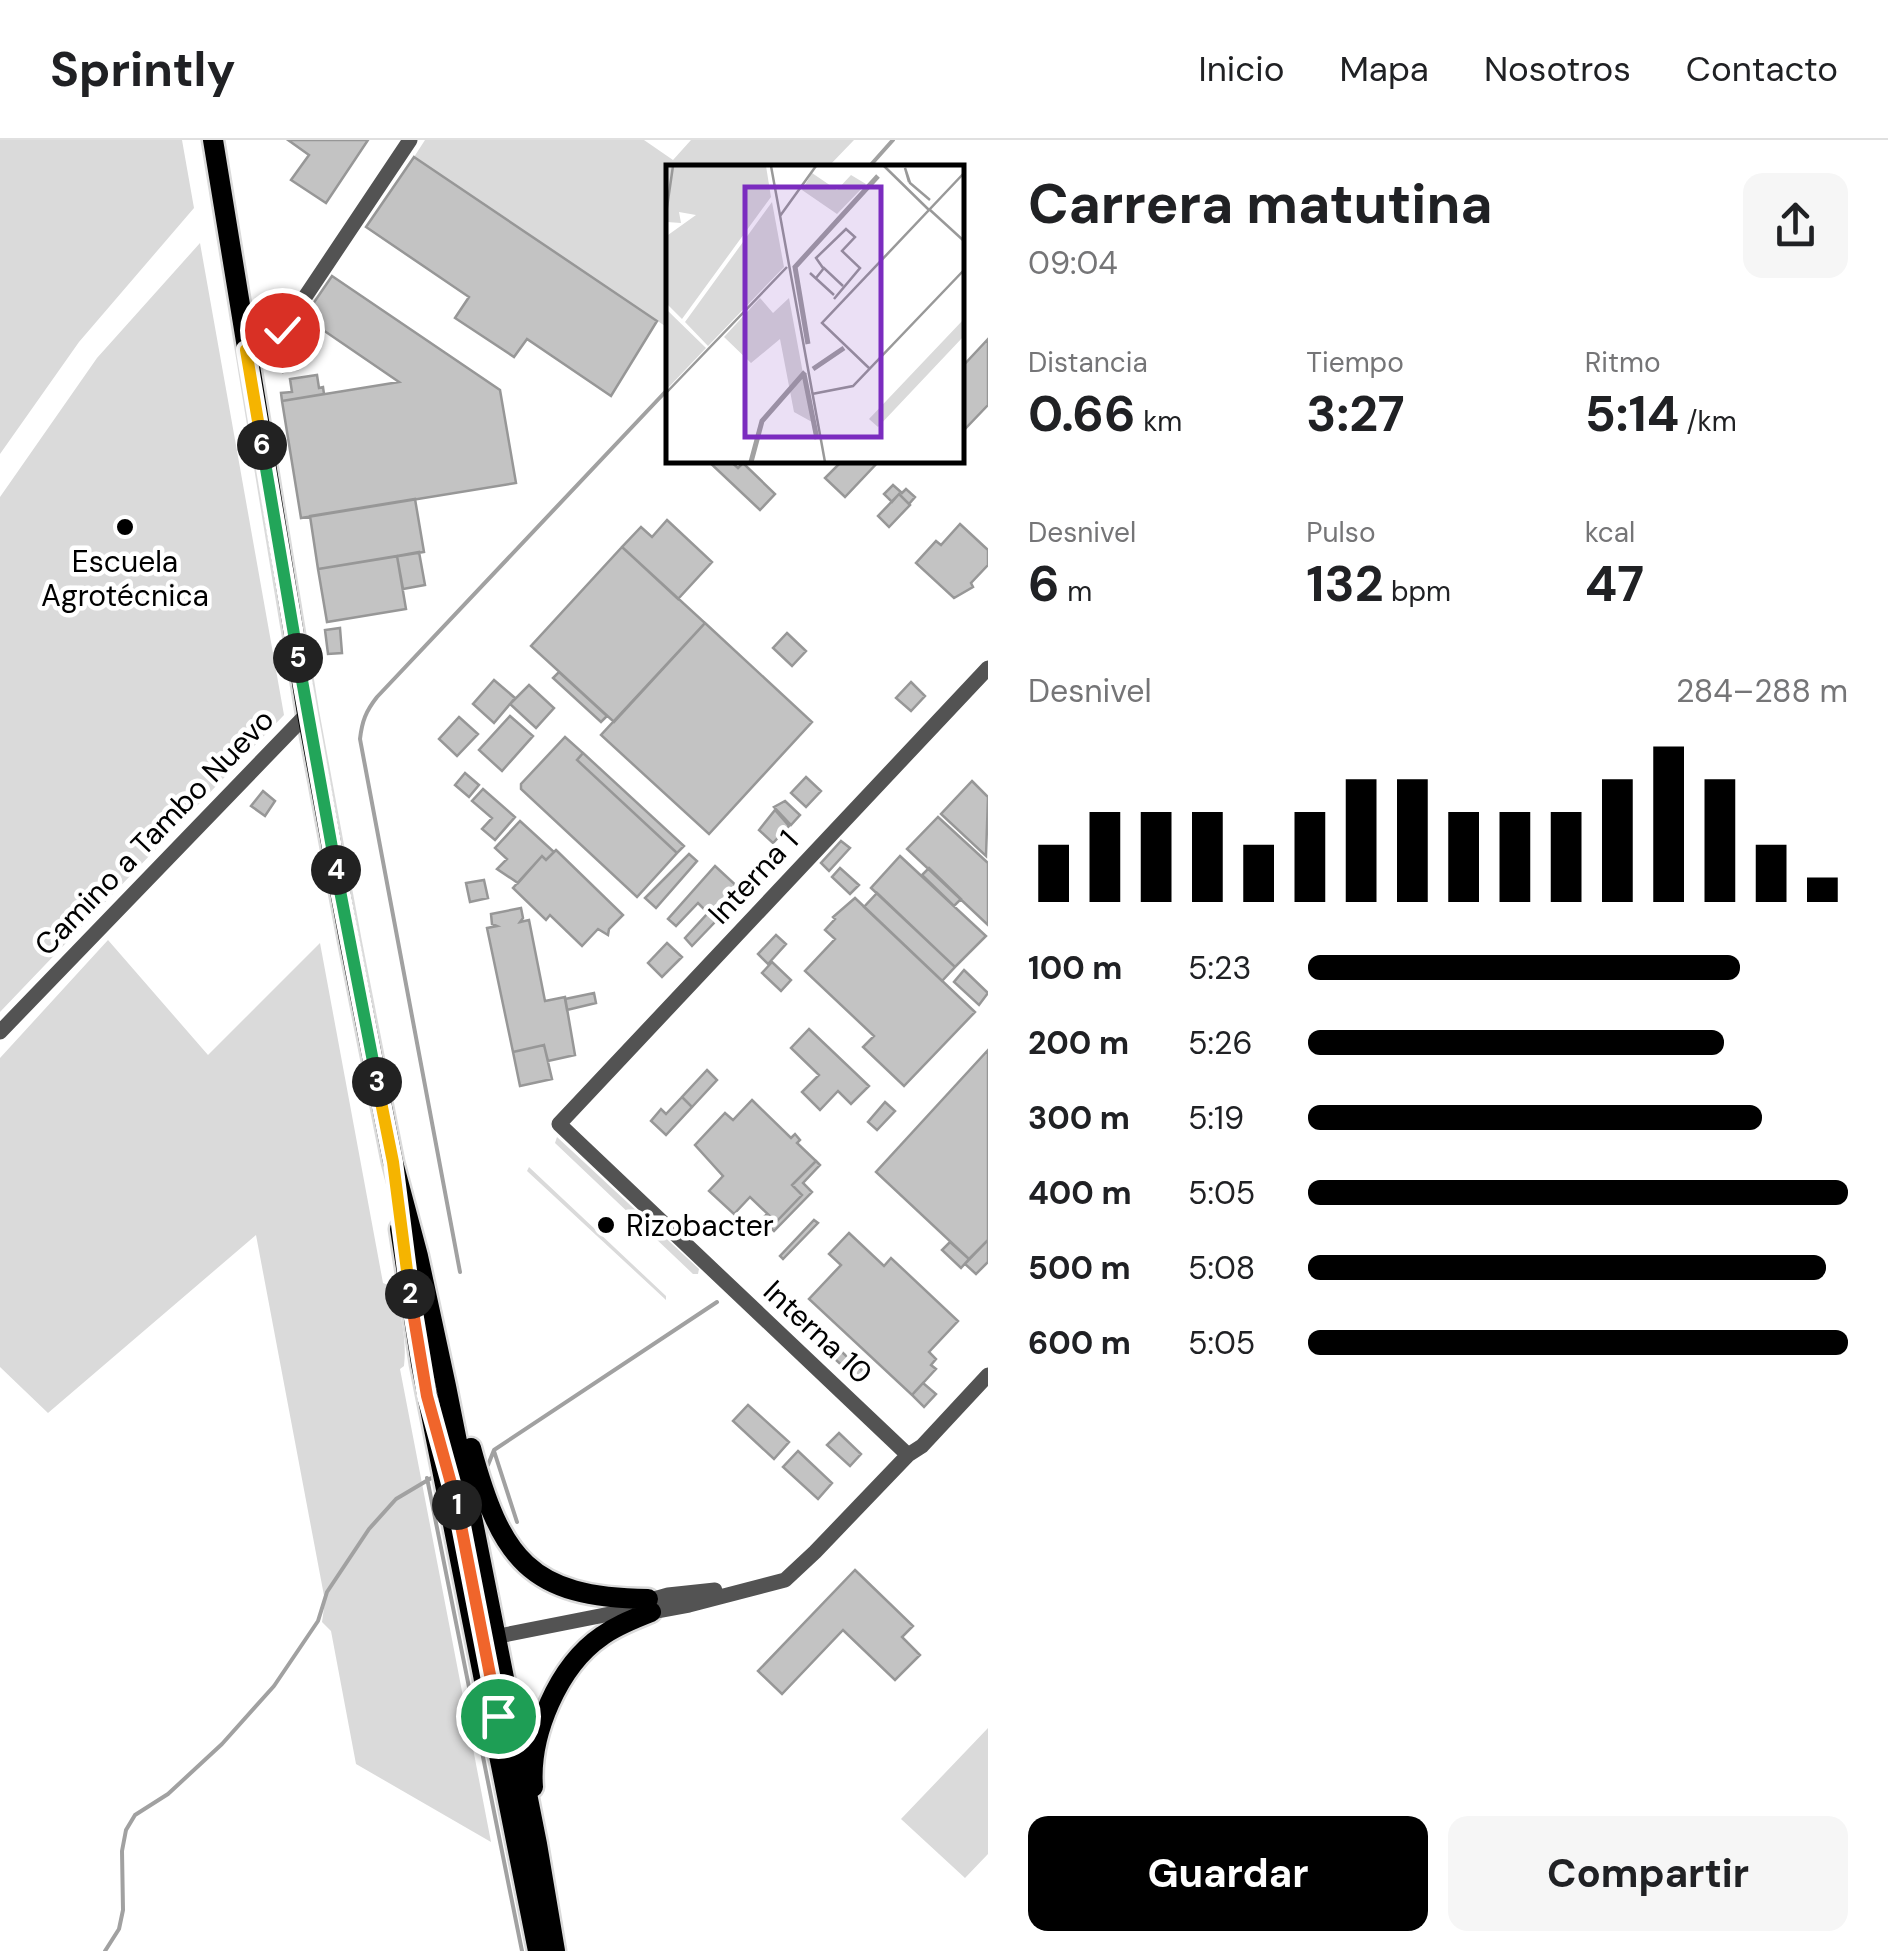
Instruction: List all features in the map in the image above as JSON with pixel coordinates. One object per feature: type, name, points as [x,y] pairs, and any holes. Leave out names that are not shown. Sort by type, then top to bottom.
[{"type":"main road","points":[[214,140],[307,714],[393,1162],[479,1479],[495,1522],[513,1552],[538,1576],[570,1591],[650,1606]]},
{"type":"main road","points":[[393,1162],[404,1259],[427,1396],[538,1951]]},
{"type":"main road","points":[[430,1307],[524,1842],[538,1951]]},
{"type":"main road","points":[[427,1396],[454,1492],[537,1844],[554,1951]]},
{"type":"main road","points":[[537,1844],[532,1780],[536,1751],[558,1685],[589,1646],[650,1606]]},
{"type":"street","points":[[246,350],[282,330],[410,140]]},
{"type":"street","name":"Interna 1","points":[[559,1124],[988,668]]},
{"type":"street","name":"Camino a Tambo Nuevo","points":[[0,1032],[307,714]]},
{"type":"street","name":"Interna 10","points":[[559,1124],[908,1455]]},
{"type":"street","points":[[489,1638],[785,1580],[908,1455],[922,1446],[988,1375]]},
{"type":"shaded area","points":[[0,140],[182,140],[194,208],[79,342],[0,454]]},
{"type":"shaded area","points":[[425,140],[644,140],[673,160],[691,140],[854,140],[830,165],[666,165],[666,327],[414,157]]},
{"type":"shaded area","name":"Escuela Agrotécnica","points":[[200,243],[284,715],[0,1012],[0,497],[97,358]]},
{"type":"shaded area","points":[[108,940],[208,1055],[320,943],[383,1283],[393,1287],[401,1316],[405,1356],[400,1369],[491,1842],[356,1764],[331,1631],[322,1622],[325,1601],[256,1235],[48,1413],[0,1367],[0,1058]]},
{"type":"shaded area","points":[[557,1137],[699,1269],[698,1274],[693,1274],[555,1143]]},
{"type":"shaded area","points":[[529,1167],[666,1296],[666,1300],[527,1171]]},
{"type":"shaded area","points":[[988,1728],[988,1854],[965,1878],[901,1819]]},
{"type":"building","points":[[288,140],[368,140],[326,203],[291,180],[309,155]]},
{"type":"building","points":[[414,157],[657,321],[611,396],[527,339],[514,357],[455,318],[469,297],[366,227]]},
{"type":"building","points":[[332,276],[500,390],[516,483],[301,518],[282,401],[399,382],[304,317]]},
{"type":"building","points":[[988,339],[988,405],[965,429],[963,427],[963,366]]},
{"type":"building","points":[[295,350],[298,369],[283,372],[279,352]]},
{"type":"building","points":[[317,375],[324,394],[282,401],[281,393],[292,392],[290,379]]},
{"type":"building","points":[[709,462],[731,462],[738,468],[743,463],[775,494],[760,510]]},
{"type":"building","points":[[841,462],[878,462],[845,497],[825,478]]},
{"type":"building","points":[[893,485],[915,497],[909,504],[899,494],[892,502],[884,494]]},
{"type":"building","points":[[899,494],[910,505],[889,527],[878,516]]},
{"type":"building","points":[[415,499],[424,552],[318,569],[310,516]]},
{"type":"building","points":[[667,520],[712,562],[678,599],[622,547],[641,527],[652,537]]},
{"type":"building","points":[[960,524],[988,550],[988,565],[971,583],[973,587],[954,598],[916,563],[936,541],[941,545]]},
{"type":"building","points":[[622,547],[705,623],[614,722],[531,646]]},
{"type":"building","points":[[419,552],[425,585],[403,589],[397,556]]},
{"type":"building","points":[[397,556],[406,609],[327,622],[318,569]]},
{"type":"building","points":[[705,623],[812,722],[709,834],[601,735]]},
{"type":"building","points":[[340,628],[342,653],[328,654],[325,630]]},
{"type":"building","points":[[787,633],[806,651],[792,666],[773,648]]},
{"type":"building","points":[[559,672],[607,716],[601,722],[553,678]]},
{"type":"building","points":[[494,680],[515,698],[494,723],[473,704]]},
{"type":"building","points":[[911,682],[925,696],[911,711],[896,698]]},
{"type":"building","points":[[529,685],[554,708],[536,728],[510,704]]},
{"type":"building","points":[[510,716],[533,736],[502,771],[479,750]]},
{"type":"building","points":[[459,717],[478,734],[457,756],[439,739]]},
{"type":"building","points":[[565,737],[583,753],[577,760],[677,853],[637,897],[521,789],[521,784]]},
{"type":"building","points":[[583,753],[684,846],[677,853],[577,760]]},
{"type":"building","points":[[465,773],[479,785],[469,797],[455,785]]},
{"type":"building","points":[[806,777],[821,791],[806,807],[791,793]]},
{"type":"building","points":[[972,781],[988,797],[986,856],[941,814]]},
{"type":"building","points":[[483,789],[515,817],[495,840],[482,829],[492,818],[472,801]]},
{"type":"building","points":[[263,791],[275,801],[265,816],[251,806]]},
{"type":"building","points":[[785,801],[800,815],[791,825],[774,807]]},
{"type":"building","points":[[775,810],[789,826],[773,843],[759,830]]},
{"type":"building","points":[[938,817],[988,863],[988,925],[907,849]]},
{"type":"building","points":[[520,821],[554,852],[546,860],[542,856],[518,883],[497,869],[507,859],[495,848]]},
{"type":"building","points":[[841,841],[850,848],[829,871],[821,863]]},
{"type":"building","points":[[556,850],[623,915],[608,935],[598,929],[582,946],[550,915],[546,920],[513,888],[542,856],[546,860]]},
{"type":"building","points":[[689,854],[697,861],[656,908],[645,898]]},
{"type":"building","points":[[900,856],[986,936],[955,967],[871,888]]},
{"type":"building","points":[[715,866],[741,890],[714,919],[698,903],[676,926],[668,919]]},
{"type":"building","points":[[840,868],[859,885],[850,894],[832,877]]},
{"type":"building","points":[[929,868],[961,899],[954,906],[922,875]]},
{"type":"building","points":[[484,880],[488,898],[470,902],[466,883]]},
{"type":"building","points":[[877,893],[955,967],[942,981],[864,907]]},
{"type":"building","points":[[855,898],[975,1012],[904,1086],[863,1047],[874,1036],[805,971],[835,939],[825,930],[833,917]]},
{"type":"building","points":[[521,908],[520,922],[529,920],[545,1001],[565,997],[575,1055],[548,1061],[544,1045],[513,1052],[487,928],[497,926],[492,924],[491,914]]},
{"type":"building","points":[[708,913],[715,922],[692,946],[685,938]]},
{"type":"building","points":[[776,935],[786,944],[768,964],[758,954]]},
{"type":"building","points":[[667,943],[682,957],[662,977],[648,963]]},
{"type":"building","points":[[772,962],[791,980],[781,991],[762,973]]},
{"type":"building","points":[[964,970],[988,993],[979,1005],[954,982]]},
{"type":"building","points":[[594,993],[596,1003],[567,1010],[565,999]]},
{"type":"building","points":[[809,1029],[869,1086],[851,1104],[838,1091],[820,1110],[802,1092],[819,1075],[791,1048]]},
{"type":"building","points":[[544,1045],[552,1079],[520,1086],[513,1052]]},
{"type":"building","points":[[988,1050],[988,1240],[969,1259],[876,1172]]},
{"type":"building","points":[[707,1070],[717,1080],[692,1107],[682,1097]]},
{"type":"building","points":[[682,1097],[692,1107],[666,1135],[651,1121],[661,1109],[666,1114]]},
{"type":"building","points":[[752,1100],[791,1138],[795,1134],[800,1140],[797,1143],[816,1161],[792,1185],[802,1195],[776,1222],[750,1197],[734,1214],[709,1191],[723,1176],[695,1145],[725,1113],[733,1120]]},
{"type":"building","points":[[885,1102],[895,1111],[877,1130],[868,1122]]},
{"type":"building","points":[[816,1161],[820,1165],[803,1183],[812,1192],[774,1231],[762,1219],[767,1214],[776,1222],[802,1195],[792,1185]]},
{"type":"building","points":[[814,1220],[818,1223],[783,1259],[780,1256]]},
{"type":"building","points":[[849,1233],[884,1266],[891,1258],[958,1321],[929,1352],[936,1359],[931,1365],[936,1369],[912,1395],[809,1299],[841,1265],[829,1254]]},
{"type":"building","points":[[988,1240],[988,1262],[976,1274],[965,1264]]},
{"type":"building","points":[[950,1242],[969,1259],[961,1268],[942,1250]]},
{"type":"building","points":[[832,1343],[865,1373],[858,1380],[825,1350]]},
{"type":"building","points":[[923,1383],[936,1394],[924,1407],[912,1395]]},
{"type":"building","points":[[748,1405],[789,1442],[774,1459],[733,1421]]},
{"type":"building","points":[[839,1433],[861,1454],[850,1466],[827,1445]]},
{"type":"building","points":[[798,1451],[832,1483],[818,1499],[783,1467]]},
{"type":"building","points":[[855,1570],[913,1626],[902,1637],[920,1655],[895,1680],[843,1630],[782,1694],[758,1671]]},
{"type":"waterway","points":[[871,165],[893,140]]},
{"type":"waterway","points":[[460,1272],[360,739],[362,727],[377,697],[666,391]]},
{"type":"waterway","points":[[488,1465],[494,1450],[717,1302]]},
{"type":"waterway","points":[[494,1451],[517,1522]]},
{"type":"waterway","points":[[105,1951],[119,1929],[123,1910],[122,1851],[126,1830],[135,1815],[168,1794],[222,1744],[274,1686],[318,1621],[327,1592],[369,1529],[396,1499],[433,1477]]},
{"type":"waterway","points":[[427,1478],[522,1951]]},
{"type":"place","name":"Escuela Agrotécnica","points":[[125,527]]},
{"type":"place","name":"Rizobacter","points":[[606,1225]]},
{"type":"route","points":[[282,330],[246,350],[307,714],[393,1162],[421,1364],[454,1492],[498,1716]]}]
